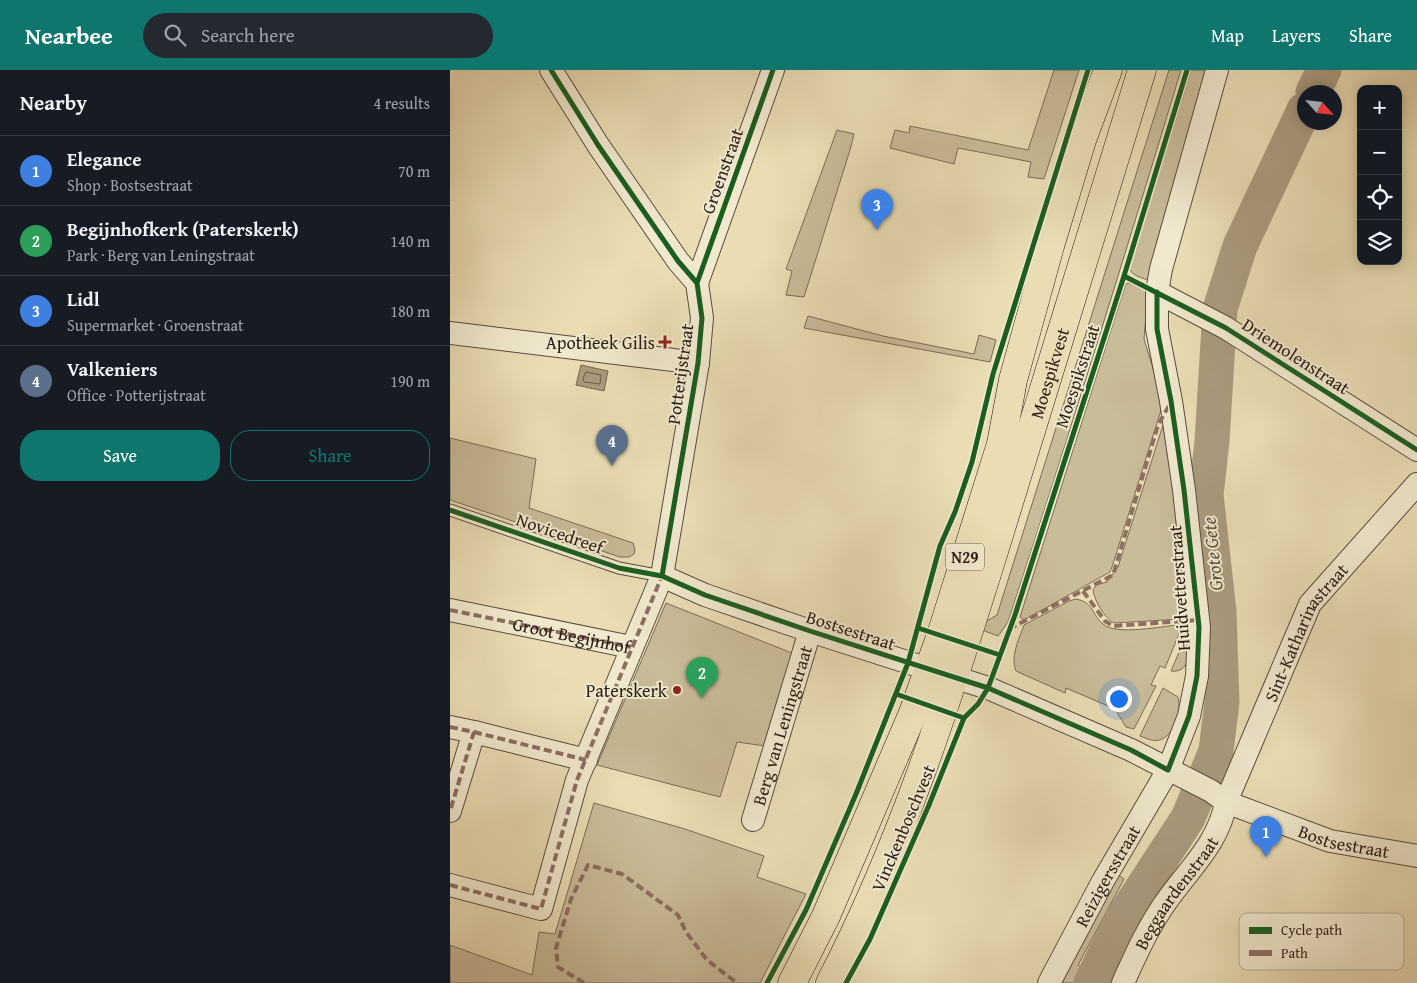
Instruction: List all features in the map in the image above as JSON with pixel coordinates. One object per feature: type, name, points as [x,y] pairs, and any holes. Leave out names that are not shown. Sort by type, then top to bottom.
[{"type":"main road","name":"Moespikvest","points":[[941,673],[943,630],[1001,444],[1012,380],[1082,140],[1108,70]]},
{"type":"main road","name":"Moespikvest","points":[[941,673],[1040,404],[1142,70]]},
{"type":"main road","name":"Vinckenboschvest","points":[[792,983],[830,907],[913,713],[941,673]]},
{"type":"main road","name":"Vinckenboschvest","points":[[830,983],[856,934],[906,813],[939,724],[941,673]]},
{"type":"street","points":[[551,70],[603,153],[678,261],[697,283]]},
{"type":"street","name":"Groenstraat","points":[[697,283],[774,70]]},
{"type":"street","points":[[1157,292],[1161,269],[1217,70]]},
{"type":"street","name":"Potterijstraat","points":[[631,647],[662,576],[698,363],[702,318],[697,283]]},
{"type":"street","name":"Driemolenstraat","points":[[1157,292],[1219,325],[1417,450]]},
{"type":"street","name":"Huidvetterstraat","points":[[1157,292],[1157,328],[1171,401],[1184,490],[1199,627],[1197,676],[1188,716],[1168,770]]},
{"type":"street","points":[[450,333],[698,363]]},
{"type":"street","name":"Sint-Katharinastraat","points":[[1211,792],[1310,604],[1417,484]]},
{"type":"street","name":"Bostsestraat","points":[[662,576],[705,595],[988,688],[1131,750],[1211,792],[1330,841],[1417,856]]},
{"type":"street","name":"Groot Begijnhof","points":[[450,610],[631,647],[577,780],[541,909],[450,885]]},
{"type":"street","name":"Berg van Leningstraat","points":[[753,820],[810,631]]},
{"type":"street","points":[[450,727],[586,760]]},
{"type":"street","points":[[450,811],[474,732]]},
{"type":"street","name":"Reizigersstraat","points":[[1049,983],[1103,881],[1168,770]]},
{"type":"street","name":"Beggaardenstraat","points":[[1123,983],[1143,939],[1167,900],[1212,842],[1224,817],[1211,792]]},
{"type":"lane","name":"Novicedreef","points":[[450,510],[619,568],[662,576]]},
{"type":"shaded area","points":[[1054,70],[1079,70],[1044,179],[1028,177],[1031,162],[958,148],[954,164],[890,148],[895,130],[909,133],[910,126],[1028,150]]},
{"type":"shaded area","points":[[1169,70],[1181,70],[1096,347],[1008,622],[998,636],[982,630],[985,622],[997,615]]},
{"type":"shaded area","points":[[1191,70],[1210,70],[1149,280],[1135,275],[1129,269]]},
{"type":"shaded area","points":[[837,130],[854,134],[850,150],[804,297],[786,295],[792,271],[786,269]]},
{"type":"shaded area","points":[[1129,283],[1148,291],[1144,339],[1162,398],[1162,407],[1110,572],[1024,620],[1020,617],[1124,289],[1126,284]]},
{"type":"shaded area","points":[[808,316],[883,336],[974,354],[979,335],[996,340],[990,362],[804,328]]},
{"type":"shaded area","points":[[1163,425],[1166,426],[1188,592],[1182,593],[1182,619],[1114,623],[1100,609],[1093,590],[1096,585],[1107,582],[1118,567]]},
{"type":"shaded area","points":[[450,438],[536,459],[529,508],[633,543],[634,554],[629,557],[620,557],[450,500]]},
{"type":"shaded area","points":[[1076,599],[1087,603],[1099,620],[1109,628],[1128,630],[1179,625],[1179,634],[1165,668],[1160,666],[1151,685],[1156,686],[1134,729],[1126,727],[1115,709],[1066,688],[1065,693],[1016,671],[1014,666],[1015,654],[1024,625]]},
{"type":"shaded area","points":[[666,603],[792,653],[765,746],[737,742],[720,797],[597,765]]},
{"type":"shaded area","points":[[1189,624],[1189,655],[1187,662],[1179,670],[1171,671],[1186,636],[1186,625]]},
{"type":"shaded area","points":[[1163,688],[1178,697],[1178,716],[1173,729],[1164,738],[1159,740],[1140,736]]},
{"type":"shaded area","points":[[594,803],[685,829],[764,856],[757,877],[806,894],[760,983],[450,983],[450,945],[532,975],[539,932],[555,934]]},
{"type":"shaded area","points":[[1117,874],[1124,879],[1078,965],[1083,967],[1075,983],[1060,983]]},
{"type":"water","points":[[581,365],[608,371],[604,391],[576,385]]},
{"type":"waterway","name":"Grote Gete","points":[[1316,85],[1324,70]]},
{"type":"waterway","name":"Grote Gete","points":[[1091,983],[1122,919],[1188,818],[1216,751],[1222,702],[1219,612],[1206,495],[1212,441],[1220,309],[1240,246],[1297,125]]},
{"type":"marked path","points":[[1009,629],[1113,575],[1158,425],[1171,402]]},
{"type":"marked path","points":[[450,885],[541,909],[577,780],[662,576]]},
{"type":"marked path","points":[[1083,591],[1105,621],[1113,626],[1199,620]]},
{"type":"marked path","points":[[450,610],[631,647]]},
{"type":"marked path","points":[[450,727],[474,732],[450,811]]},
{"type":"marked path","points":[[474,732],[586,760]]},
{"type":"marked path","points":[[584,983],[558,967],[556,948],[571,899],[588,865],[622,874],[678,915],[686,932],[707,960],[737,983]]},
{"type":"cycle path","points":[[551,70],[598,145],[678,261],[697,283],[702,318],[698,363],[662,576]]},
{"type":"cycle path","points":[[697,283],[773,70]]},
{"type":"cycle path","points":[[767,983],[806,910],[856,794],[908,663],[940,546],[955,512],[972,462],[993,374],[1088,70]]},
{"type":"cycle path","name":"Moespikstraat","points":[[846,983],[870,939],[929,805],[964,718],[978,704],[988,688],[1015,615],[1124,276],[1187,70]]},
{"type":"cycle path","points":[[1124,276],[1226,328],[1417,450]]},
{"type":"cycle path","points":[[450,510],[619,568],[662,576],[705,595],[988,688],[1131,750],[1168,770],[1189,716],[1197,676],[1199,627],[1184,490],[1171,401],[1157,329],[1157,292]]},
{"type":"cycle path","points":[[918,628],[1000,655]]},
{"type":"cycle path","points":[[896,694],[964,718]]},
{"type":"place","name":"Lidl","points":[[877,230]]},
{"type":"place","name":"Apotheek Gilis","points":[[665,342]]},
{"type":"place","name":"Valkeniers","points":[[612,466]]},
{"type":"place","name":"Paterskerk","points":[[677,690]]},
{"type":"place","name":"Begijnhofkerk (Paterskerk)","points":[[702,698]]},
{"type":"place","name":"Elegance","points":[[1266,857]]}]
